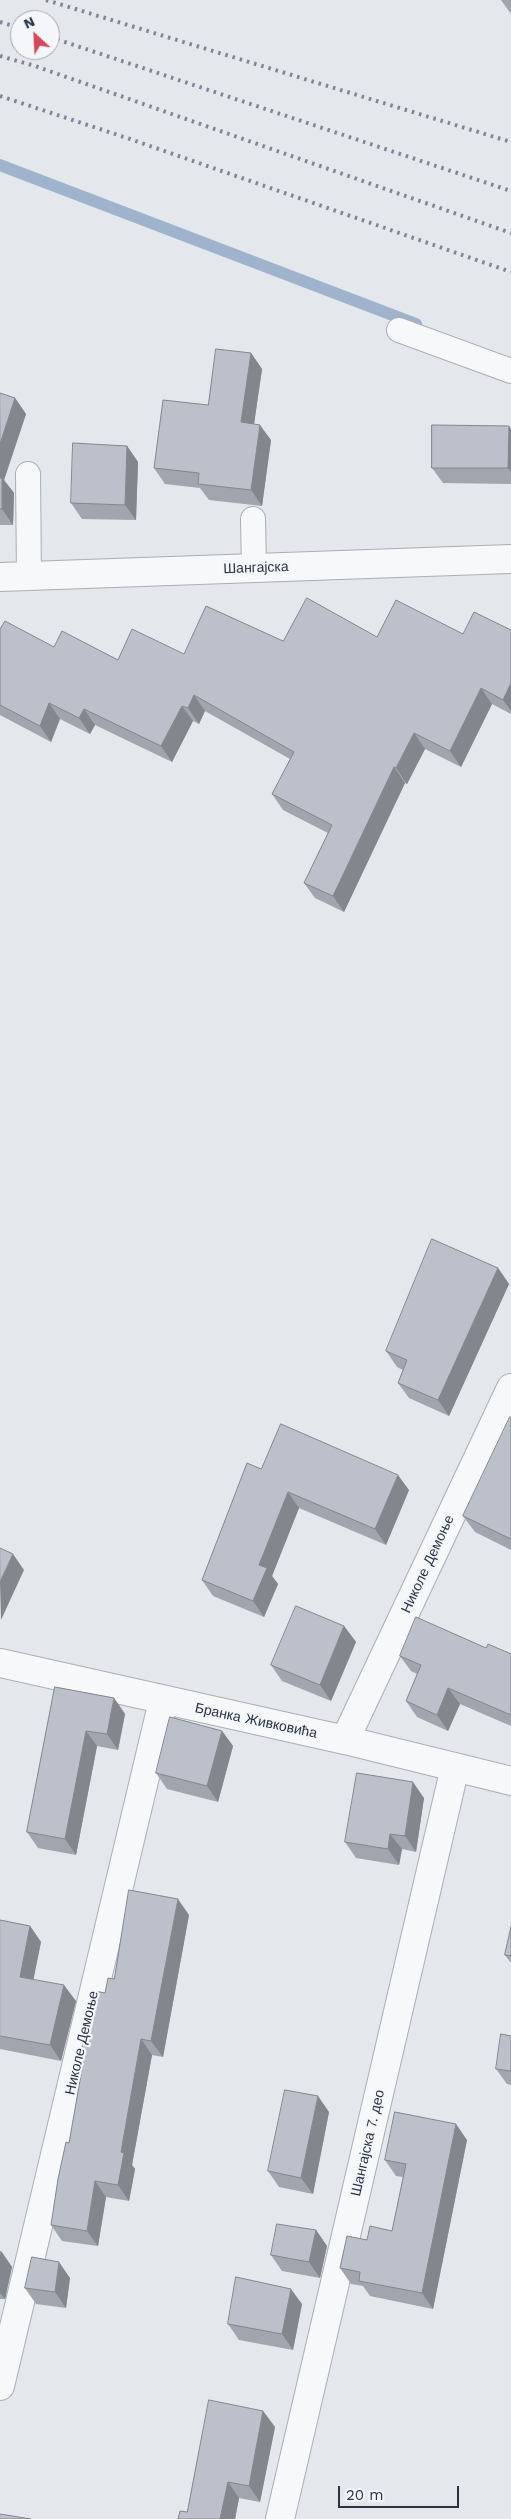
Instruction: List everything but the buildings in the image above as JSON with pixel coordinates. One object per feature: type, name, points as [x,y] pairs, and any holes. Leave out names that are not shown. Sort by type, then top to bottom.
[{"type":"street","name":"Шангајска","points":[[0,577],[511,559]]},
{"type":"street","name":"Николе Демоње","points":[[346,1740],[511,1388]]},
{"type":"street","name":"Бранка Живковића","points":[[0,1662],[163,1701],[346,1740],[511,1781]]},
{"type":"street","name":"Николе Демоње","points":[[0,2386],[163,1701]]},
{"type":"street","name":"Шангајска 7. део","points":[[280,2519],[455,1766]]},
{"type":"lane","points":[[399,330],[511,371]]},
{"type":"lane","points":[[28,474],[29,576]]},
{"type":"lane","points":[[253,519],[254,568]]},
{"type":"waterway","points":[[0,165],[416,324]]},
{"type":"railway","points":[[46,0],[511,142]]},
{"type":"railway","points":[[0,22],[10,25]]},
{"type":"railway","points":[[60,40],[511,191]]},
{"type":"railway","points":[[0,56],[35,66],[511,233]]},
{"type":"railway","points":[[0,96],[130,139],[511,272]]}]
